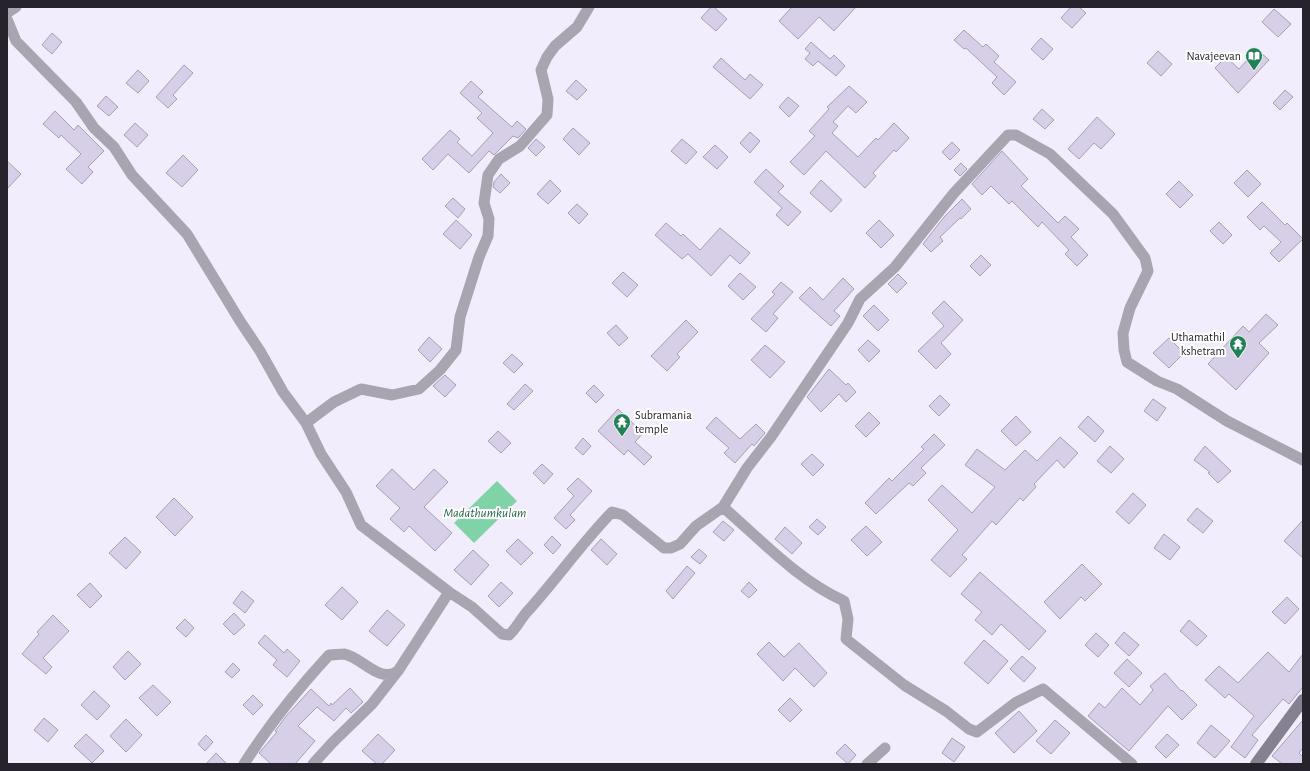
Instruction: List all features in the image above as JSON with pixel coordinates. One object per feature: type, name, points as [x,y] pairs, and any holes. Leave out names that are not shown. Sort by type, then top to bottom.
[{"type":"main road","points":[[1256,764],[1303,700]]},
{"type":"street","points":[[7,13],[16,7]]},
{"type":"street","points":[[306,423],[334,402],[361,389],[392,395],[419,389],[440,370],[456,350],[460,317],[479,257],[488,236],[489,219],[484,203],[488,175],[499,159],[520,146],[547,115],[548,99],[541,70],[547,57],[555,46],[577,27],[589,7]]},
{"type":"street","points":[[7,18],[16,41],[76,102],[94,128],[114,147],[132,175],[187,234],[260,351],[283,392],[306,423],[321,454],[346,492],[361,525],[449,592],[472,607],[502,634],[509,635],[551,586],[574,555],[612,512],[623,515],[664,548],[671,548],[680,544],[696,526],[723,507],[747,468],[768,442],[848,323],[860,299],[895,266],[954,193],[1008,135],[1016,135],[1050,154],[1112,214],[1145,258],[1148,271],[1130,308],[1123,333],[1124,350],[1127,362],[1157,380],[1177,389],[1227,421],[1303,460]]},
{"type":"street","points":[[723,507],[797,572],[817,586],[844,601],[848,619],[846,639],[904,685],[946,711],[969,729],[977,732],[1015,703],[1043,688],[1132,764]]},
{"type":"street","points":[[313,764],[372,704],[398,671],[449,592]]},
{"type":"street","points":[[244,764],[267,728],[311,673],[329,655],[345,654],[384,675],[393,674],[398,671]]},
{"type":"street","points":[[867,764],[885,748]]},
{"type":"water","name":"Madathumkulam","points":[[497,481],[517,501],[474,543],[454,523]]},
{"type":"building","points":[[711,7],[714,7],[727,19],[716,31],[701,18]]},
{"type":"building","points":[[792,7],[856,7],[834,31],[819,17],[798,39],[779,21]]},
{"type":"building","points":[[1071,7],[1079,7],[1086,13],[1072,28],[1061,18]]},
{"type":"building","points":[[1274,9],[1291,24],[1278,37],[1262,22]]},
{"type":"building","points":[[964,30],[983,47],[986,44],[999,56],[994,62],[1016,82],[1004,95],[992,83],[997,77],[966,48],[964,49],[954,40]]},
{"type":"building","points":[[52,33],[62,42],[52,54],[42,45]]},
{"type":"building","points":[[1041,38],[1053,49],[1043,60],[1031,49]]},
{"type":"building","points":[[811,42],[830,59],[834,55],[845,66],[836,76],[818,61],[813,66],[805,59],[810,53],[805,49]]},
{"type":"building","points":[[1257,49],[1269,60],[1238,93],[1215,68],[1226,57],[1239,69]]},
{"type":"building","points":[[1158,51],[1172,64],[1161,76],[1147,63]]},
{"type":"building","points":[[721,58],[745,80],[750,74],[763,85],[750,99],[713,67]]},
{"type":"building","points":[[184,65],[193,73],[173,95],[177,99],[168,108],[156,97]]},
{"type":"building","points":[[138,70],[149,81],[138,93],[126,83]]},
{"type":"building","points":[[576,80],[587,90],[577,100],[566,91]]},
{"type":"building","points":[[471,81],[483,92],[478,97],[512,127],[517,121],[526,129],[518,138],[513,136],[494,155],[489,151],[469,173],[448,154],[433,170],[422,159],[450,130],[460,139],[457,142],[472,156],[493,133],[477,118],[482,113],[460,93]]},
{"type":"building","points":[[849,86],[867,102],[856,113],[848,106],[833,122],[838,126],[832,133],[858,157],[876,138],[878,140],[894,123],[909,138],[896,152],[894,150],[873,173],[876,176],[865,188],[826,151],[804,175],[790,162],[815,136],[809,131],[829,109],[827,107]]},
{"type":"building","points":[[1285,90],[1293,97],[1280,110],[1273,103]]},
{"type":"building","points":[[106,96],[118,107],[109,116],[97,106]]},
{"type":"building","points":[[788,97],[799,106],[789,117],[779,107]]},
{"type":"building","points":[[1042,109],[1054,120],[1045,129],[1033,119]]},
{"type":"building","points":[[55,111],[74,130],[78,125],[104,151],[88,167],[93,172],[82,184],[66,169],[81,154],[61,135],[59,138],[43,124]]},
{"type":"building","points":[[1097,117],[1115,134],[1101,149],[1094,143],[1079,159],[1068,149]]},
{"type":"building","points":[[135,123],[148,135],[137,147],[124,135]]},
{"type":"building","points":[[573,128],[590,143],[579,155],[563,139]]},
{"type":"building","points":[[750,132],[760,141],[750,153],[740,143]]},
{"type":"building","points":[[536,139],[545,147],[536,156],[528,148]]},
{"type":"building","points":[[682,139],[697,152],[686,164],[671,151]]},
{"type":"building","points":[[952,142],[960,150],[950,160],[942,152]]},
{"type":"building","points":[[715,145],[728,157],[717,169],[703,157]]},
{"type":"building","points":[[1002,151],[1028,179],[1021,186],[1058,223],[1065,216],[1079,229],[1071,237],[1088,255],[1077,266],[1065,254],[1069,250],[1042,222],[1038,227],[1012,201],[1009,204],[991,186],[982,195],[972,184]]},
{"type":"building","points":[[183,155],[198,170],[182,187],[166,173]]},
{"type":"building","points":[[7,161],[21,174],[7,189]]},
{"type":"building","points":[[961,163],[967,169],[960,176],[954,170]]},
{"type":"building","points":[[766,169],[784,186],[778,192],[801,212],[788,226],[776,215],[782,208],[754,182]]},
{"type":"building","points":[[1247,170],[1261,184],[1248,197],[1234,183]]},
{"type":"building","points":[[501,174],[510,183],[500,193],[493,187],[494,182]]},
{"type":"building","points":[[550,180],[561,191],[548,204],[537,194]]},
{"type":"building","points":[[821,180],[842,200],[831,212],[810,193]]},
{"type":"building","points":[[1179,181],[1193,195],[1180,208],[1166,194]]},
{"type":"building","points":[[453,198],[465,209],[458,218],[445,206]]},
{"type":"building","points":[[962,199],[971,209],[940,237],[943,241],[931,252],[923,244],[944,217]]},
{"type":"building","points":[[1262,202],[1285,225],[1287,223],[1303,239],[1279,262],[1270,253],[1281,242],[1264,226],[1260,230],[1247,217]]},
{"type":"building","points":[[577,204],[588,214],[579,224],[568,213]]},
{"type":"building","points":[[456,220],[472,235],[460,249],[443,234]]},
{"type":"building","points":[[879,220],[894,235],[881,248],[866,233]]},
{"type":"building","points":[[1219,222],[1232,235],[1223,244],[1210,231]]},
{"type":"building","points":[[666,223],[681,236],[683,234],[700,250],[720,228],[750,253],[740,264],[730,255],[711,276],[688,254],[682,259],[655,235]]},
{"type":"building","points":[[981,255],[991,265],[980,276],[970,266]]},
{"type":"building","points":[[623,272],[638,285],[627,297],[612,283]]},
{"type":"building","points":[[740,273],[756,287],[743,300],[728,286]]},
{"type":"building","points":[[898,274],[907,283],[897,293],[888,284]]},
{"type":"building","points":[[843,278],[854,289],[834,311],[840,316],[831,326],[799,298],[810,287],[823,300]]},
{"type":"building","points":[[781,282],[793,292],[773,314],[778,318],[766,332],[751,319],[775,294],[772,292]]},
{"type":"building","points":[[944,301],[963,320],[941,343],[951,354],[936,369],[918,351],[944,326],[932,313]]},
{"type":"building","points":[[874,305],[889,320],[878,331],[863,316]]},
{"type":"building","name":"Uthamathil kshetram","points":[[1266,314],[1278,325],[1259,343],[1269,353],[1236,390],[1208,364],[1243,326],[1249,332]]},
{"type":"building","points":[[686,320],[698,332],[677,354],[680,357],[667,371],[651,356]]},
{"type":"building","points":[[616,325],[628,338],[619,346],[607,333]]},
{"type":"building","points":[[429,337],[442,349],[430,362],[418,350]]},
{"type":"building","points":[[1169,338],[1184,353],[1169,368],[1153,353]]},
{"type":"building","points":[[868,340],[880,351],[869,362],[858,350]]},
{"type":"building","points":[[765,345],[785,362],[770,378],[751,360]]},
{"type":"building","points":[[512,354],[523,364],[514,373],[503,363]]},
{"type":"building","points":[[829,369],[846,385],[848,383],[856,392],[846,402],[839,394],[821,412],[807,397]]},
{"type":"building","points":[[445,375],[456,385],[445,397],[433,386]]},
{"type":"building","points":[[525,384],[533,391],[514,410],[507,404]]},
{"type":"building","points":[[594,385],[604,395],[596,403],[586,393]]},
{"type":"building","points":[[940,395],[950,405],[939,416],[929,406]]},
{"type":"building","points":[[1153,399],[1166,408],[1157,421],[1144,411]]},
{"type":"building","name":"Subramania temple","points":[[618,409],[643,433],[635,442],[652,457],[644,465],[628,450],[624,455],[598,431]]},
{"type":"building","points":[[869,412],[880,423],[866,437],[855,426]]},
{"type":"building","points":[[1016,416],[1031,432],[1016,446],[1001,431]]},
{"type":"building","points":[[1088,416],[1104,431],[1095,442],[1078,427]]},
{"type":"building","points":[[716,417],[740,439],[756,424],[765,433],[754,446],[752,444],[735,463],[724,453],[729,448],[706,428]]},
{"type":"building","points":[[498,431],[511,443],[501,453],[488,441]]},
{"type":"building","points":[[934,434],[945,445],[921,468],[926,473],[913,486],[909,483],[876,514],[865,503],[889,478],[892,481],[924,449],[921,447]]},
{"type":"building","points":[[1060,437],[1078,453],[1064,468],[1057,460],[1034,484],[1036,487],[1023,501],[1020,498],[996,525],[992,521],[962,555],[967,559],[950,577],[931,560],[958,530],[928,500],[942,485],[972,513],[995,487],[965,465],[977,449],[1005,470],[1025,450],[1037,461]]},
{"type":"building","points":[[583,438],[591,446],[583,455],[575,448]]},
{"type":"building","points":[[1110,446],[1124,459],[1111,473],[1097,461]]},
{"type":"building","points":[[1205,446],[1231,471],[1218,483],[1208,473],[1210,472],[1194,460]]},
{"type":"building","points":[[812,454],[824,465],[813,476],[801,464]]},
{"type":"building","points":[[542,464],[553,474],[544,484],[533,473]]},
{"type":"building","points":[[392,469],[414,490],[434,469],[448,482],[424,507],[452,533],[435,551],[409,526],[404,532],[390,519],[400,508],[376,486]]},
{"type":"building","points":[[578,478],[592,491],[570,515],[575,520],[566,529],[554,518],[574,496],[567,489]]},
{"type":"building","points":[[1133,493],[1146,505],[1129,524],[1116,512]]},
{"type":"building","points":[[174,498],[193,517],[175,536],[156,517]]},
{"type":"building","points":[[1197,508],[1213,521],[1203,533],[1187,520]]},
{"type":"building","points":[[817,519],[826,527],[818,535],[809,527]]},
{"type":"building","points":[[1303,520],[1303,558],[1284,541]]},
{"type":"building","points":[[723,521],[734,530],[724,541],[713,532]]},
{"type":"building","points":[[866,526],[882,542],[867,556],[851,540]]},
{"type":"building","points":[[785,527],[802,543],[792,554],[775,539]]},
{"type":"building","points":[[1164,534],[1180,547],[1170,560],[1154,548]]},
{"type":"building","points":[[552,536],[561,545],[553,554],[544,545]]},
{"type":"building","points":[[125,537],[141,552],[126,569],[109,553]]},
{"type":"building","points":[[518,539],[533,553],[521,565],[506,551]]},
{"type":"building","points":[[601,539],[617,554],[607,565],[591,550]]},
{"type":"building","points":[[699,549],[707,556],[700,564],[691,557]]},
{"type":"building","points":[[473,550],[489,565],[471,585],[454,570]]},
{"type":"building","points":[[1082,564],[1102,584],[1085,601],[1081,597],[1060,619],[1044,602]]},
{"type":"building","points":[[687,566],[695,573],[673,599],[666,591]]},
{"type":"building","points":[[980,572],[1046,631],[1029,650],[1001,624],[992,635],[975,620],[982,612],[961,594]]},
{"type":"building","points":[[501,582],[513,593],[499,607],[488,596]]},
{"type":"building","points":[[749,582],[757,590],[749,598],[741,591]]},
{"type":"building","points":[[90,583],[102,596],[90,608],[77,595]]},
{"type":"building","points":[[342,587],[358,602],[342,620],[325,605]]},
{"type":"building","points":[[242,591],[254,601],[245,613],[233,603]]},
{"type":"building","points":[[1287,597],[1299,609],[1285,624],[1272,612]]},
{"type":"building","points":[[387,610],[405,625],[387,646],[369,631]]},
{"type":"building","points":[[234,613],[245,625],[234,635],[223,624]]},
{"type":"building","points":[[53,615],[69,631],[43,658],[52,667],[46,674],[22,654],[39,634],[37,632]]},
{"type":"building","points":[[185,619],[194,628],[186,637],[176,628]]},
{"type":"building","points":[[1189,620],[1207,636],[1197,646],[1180,631]]},
{"type":"building","points":[[1124,632],[1139,645],[1129,656],[1115,643]]},
{"type":"building","points":[[1096,633],[1109,645],[1098,657],[1085,645]]},
{"type":"building","points":[[265,635],[284,653],[287,649],[300,661],[287,677],[273,665],[277,660],[258,643]]},
{"type":"building","points":[[984,640],[1008,661],[988,684],[964,663]]},
{"type":"building","points":[[769,642],[784,657],[799,643],[827,673],[814,687],[795,668],[783,681],[757,654]]},
{"type":"building","points":[[128,651],[141,664],[125,680],[113,667]]},
{"type":"building","points":[[1268,652],[1289,672],[1303,654],[1303,687],[1289,704],[1283,699],[1252,735],[1258,740],[1245,758],[1231,747],[1254,716],[1229,694],[1225,698],[1205,680],[1219,666],[1238,683]]},
{"type":"building","points":[[1022,656],[1036,668],[1024,682],[1010,669]]},
{"type":"building","points":[[1127,659],[1142,673],[1129,687],[1114,673]]},
{"type":"building","points":[[233,663],[240,670],[232,678],[225,672]]},
{"type":"building","points":[[1165,673],[1181,691],[1182,690],[1197,705],[1182,720],[1168,706],[1129,751],[1088,716],[1099,703],[1105,708],[1122,688],[1140,705],[1153,690],[1150,686]]},
{"type":"building","points":[[153,685],[171,702],[157,716],[139,698]]},
{"type":"building","points":[[350,688],[363,702],[351,713],[346,708],[334,721],[317,707],[298,726],[315,741],[295,764],[271,764],[259,753],[277,732],[275,731],[287,715],[311,689],[329,706]]},
{"type":"building","points":[[94,691],[110,706],[97,720],[81,705]]},
{"type":"building","points":[[253,695],[263,705],[253,715],[243,705]]},
{"type":"building","points":[[790,698],[802,710],[790,722],[778,710]]},
{"type":"building","points":[[1019,711],[1037,731],[1014,753],[995,733]]},
{"type":"building","points":[[44,718],[58,730],[48,742],[34,730]]},
{"type":"building","points":[[126,719],[142,735],[126,752],[110,736]]},
{"type":"building","points":[[1055,720],[1070,733],[1051,754],[1036,741]]},
{"type":"building","points":[[1303,720],[1303,748],[1299,753],[1303,757],[1303,764],[1282,764],[1272,756]]},
{"type":"building","points":[[1211,725],[1230,741],[1215,758],[1197,743]]},
{"type":"building","points":[[86,734],[104,751],[92,763],[74,746]]},
{"type":"building","points":[[378,734],[395,750],[382,764],[377,764],[362,751]]},
{"type":"building","points":[[1167,734],[1179,745],[1166,758],[1155,747]]},
{"type":"building","points":[[206,735],[213,742],[205,751],[198,744]]},
{"type":"building","points":[[952,738],[965,747],[954,762],[942,753]]},
{"type":"building","points":[[845,744],[856,755],[848,764],[836,753]]},
{"type":"building","points":[[216,753],[227,764],[206,764]]},
{"type":"place","name":"Navajeevan","points":[[1254,71]]},
{"type":"place","name":"Uthamathil kshetram","points":[[1238,359]]},
{"type":"place","name":"Subramania temple","points":[[622,437]]}]
